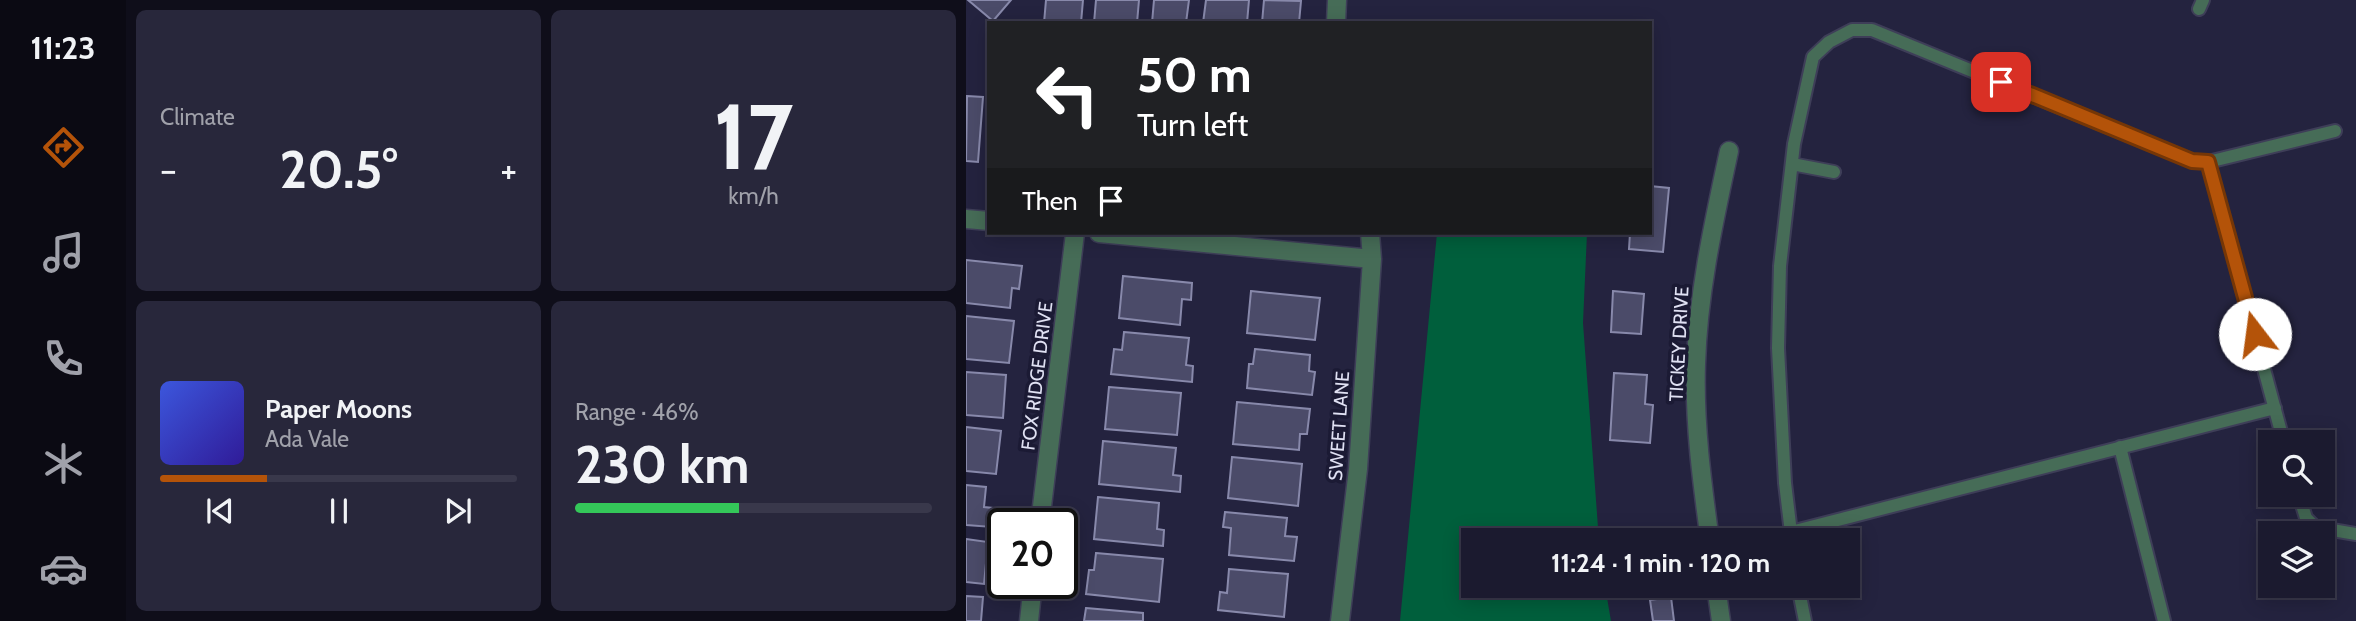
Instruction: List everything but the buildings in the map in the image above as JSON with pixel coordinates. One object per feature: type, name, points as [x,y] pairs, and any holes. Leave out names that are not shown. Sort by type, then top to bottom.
[{"type":"street","points":[[1336,21],[1337,0]]},
{"type":"street","name":"TICKEY DRIVE","points":[[1708,528],[1699,463],[1696,360],[1703,280],[1729,151]]},
{"type":"street","points":[[966,219],[987,221]]},
{"type":"street","name":"FOX RIDGE DRIVE","points":[[1042,508],[1075,235]]},
{"type":"street","points":[[1120,235],[1372,259]]},
{"type":"street","name":"SWEET LANE","points":[[1340,621],[1358,469],[1372,259],[1370,235]]},
{"type":"street","points":[[1718,598],[1721,621]]},
{"type":"street","points":[[1029,621],[1031,599]]},
{"type":"lane","points":[[1791,528],[1785,484],[1778,348],[1780,267],[1792,164],[1805,87],[1813,57],[1829,42],[1852,30],[1872,30],[2192,161],[2208,162],[2335,131]]},
{"type":"lane","points":[[2208,162],[2281,430]]},
{"type":"lane","points":[[1792,164],[1835,172]]},
{"type":"lane","points":[[1825,528],[2120,447],[2275,408]]},
{"type":"lane","points":[[2120,447],[2164,621]]},
{"type":"lane","points":[[2303,507],[2306,518],[2315,527],[2356,534]]},
{"type":"lane","points":[[1800,598],[1805,621]]},
{"type":"green space","points":[[1437,235],[1587,235],[1583,323],[1598,528],[1461,528],[1461,598],[1607,598],[1611,621],[1400,621]]},
{"type":"route","points":[[2001,82],[2192,161],[2208,162],[2255,334]]}]
